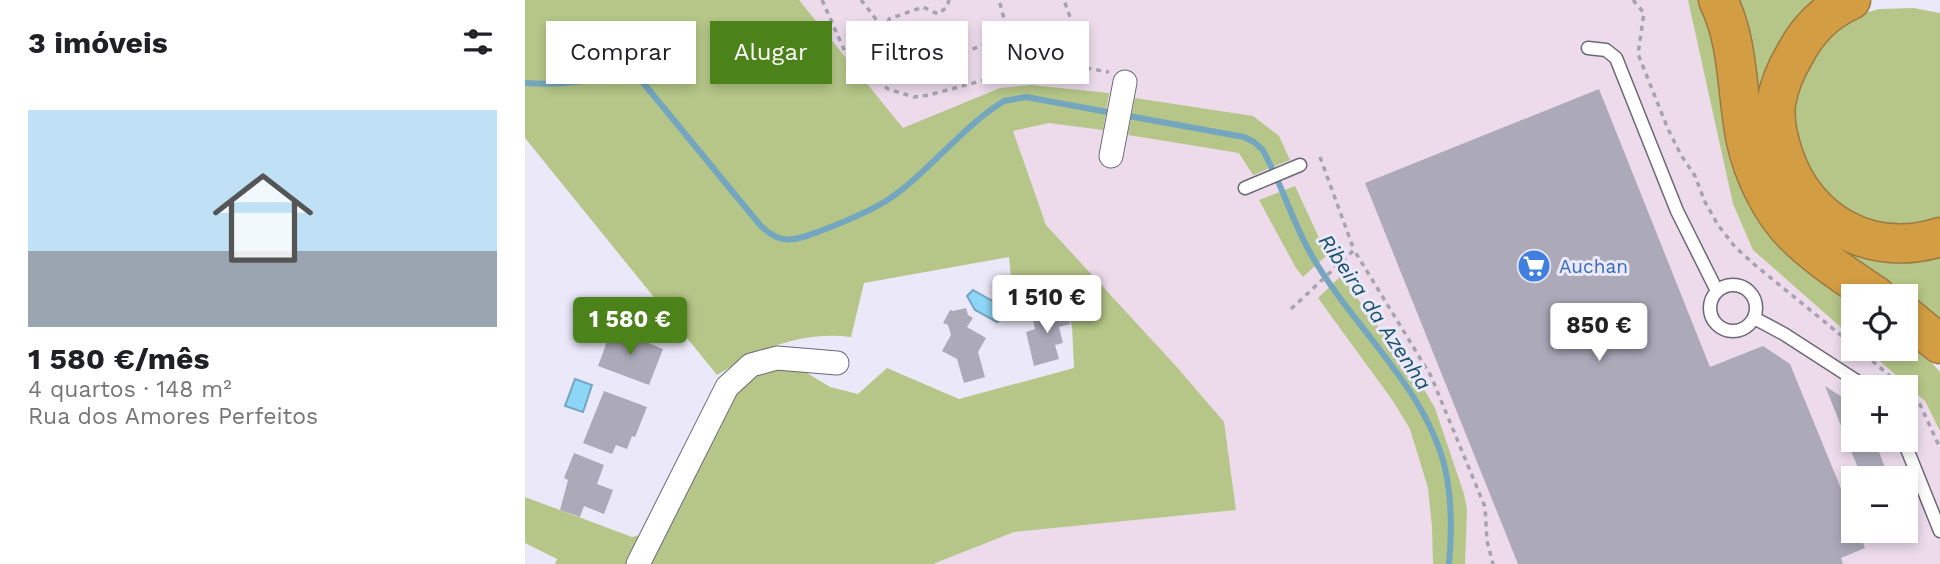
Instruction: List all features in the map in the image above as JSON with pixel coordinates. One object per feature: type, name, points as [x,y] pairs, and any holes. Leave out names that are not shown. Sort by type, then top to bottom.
[{"type":"highway","points":[[1718,0],[1735,51],[1746,140],[1768,197],[1793,234],[1860,284]]},
{"type":"highway","points":[[1851,0],[1816,22],[1801,41],[1788,66],[1776,105],[1779,140],[1785,160],[1794,183],[1815,210],[1843,230],[1880,242],[1914,242],[1940,237]]},
{"type":"highway","points":[[1918,326],[1940,344]]},
{"type":"street","points":[[1113,149],[1121,78]]},
{"type":"street","points":[[638,564],[727,387],[751,365],[777,358],[837,363]]},
{"type":"lane","points":[[1588,48],[1606,50],[1616,58],[1677,211],[1717,291]]},
{"type":"lane","points":[[1245,188],[1300,165]]},
{"type":"lane","points":[[1730,285],[1744,287],[1754,297],[1756,311],[1753,318],[1742,329],[1734,331],[1719,326],[1714,321],[1710,305],[1717,291],[1730,285]]},
{"type":"lane","points":[[1753,318],[1784,334],[1847,375]]},
{"type":"lane","points":[[1908,452],[1940,531]]},
{"type":"path","points":[[822,0],[846,54],[888,89],[914,97],[982,81]]},
{"type":"path","points":[[861,0],[878,21]]},
{"type":"path","points":[[922,0],[923,7]]},
{"type":"path","points":[[889,21],[923,7],[937,14],[947,7],[949,0]]},
{"type":"path","points":[[968,50],[1000,34],[1006,26],[999,0]]},
{"type":"path","points":[[1065,0],[1073,21]]},
{"type":"path","points":[[1633,0],[1644,13],[1638,54],[1668,129],[1695,176],[1718,225],[1735,247],[1755,265],[1841,336]]},
{"type":"path","points":[[1089,71],[1121,78]]},
{"type":"path","points":[[1320,156],[1354,250],[1431,376],[1485,507],[1487,541],[1493,564]]},
{"type":"path","points":[[1291,309],[1354,250]]},
{"type":"path","points":[[1872,361],[1889,375]]},
{"type":"path","points":[[1918,400],[1940,448]]},
{"type":"shaded area","points":[[799,0],[1688,0],[1733,204],[1753,250],[1841,327],[1841,361],[1880,361],[1896,375],[1841,375],[1841,452],[1918,452],[1918,395],[1925,401],[1940,431],[1940,564],[933,564],[1014,532],[1236,510],[1175,365],[1046,225],[1013,131],[903,128],[867,84],[968,84],[968,21],[846,21],[846,58],[832,41],[832,21],[816,21]]},
{"type":"green space","points":[[525,0],[799,0],[816,21],[710,21],[710,84],[832,84],[832,41],[846,58],[846,84],[867,84],[903,128],[1000,88],[1031,85],[1109,93],[1103,130],[1049,123],[1013,131],[1046,225],[1224,422],[1236,510],[1014,532],[933,564],[555,564],[557,559],[525,543],[525,497],[632,537],[663,529],[736,388],[758,369],[792,368],[807,373],[830,387],[858,394],[887,368],[959,399],[1074,368],[1072,326],[1065,303],[1015,317],[1009,257],[864,283],[851,337],[815,337],[781,344],[748,357],[717,375],[525,138]]},
{"type":"green space","points":[[1688,0],[1704,0],[1712,14],[1732,154],[1742,191],[1760,222],[1841,290],[1841,327],[1753,250],[1733,204]]},
{"type":"green space","points":[[1734,0],[1827,0],[1805,17],[1784,185],[1940,253],[1940,325],[1918,309],[1918,284],[1881,284],[1804,229],[1775,185]]},
{"type":"green space","points":[[1914,8],[1940,13],[1940,228],[1860,223],[1805,175],[1793,124],[1794,91],[1807,57],[1851,17],[1879,9]]},
{"type":"green space","points":[[1135,98],[1253,116],[1279,136],[1290,160],[1253,175],[1239,153],[1128,135]]},
{"type":"green space","points":[[1295,186],[1327,255],[1303,277],[1259,200]]},
{"type":"green space","points":[[1341,276],[1435,408],[1467,509],[1465,564],[1433,564],[1428,488],[1410,429],[1393,401],[1318,298]]},
{"type":"green space","points":[[1918,347],[1940,372],[1940,431],[1925,401],[1918,395],[1918,375],[1896,375],[1880,361],[1918,361]]},
{"type":"water","points":[[973,290],[996,303],[1004,317],[997,322],[975,310],[967,296]]},
{"type":"water","points":[[575,379],[592,385],[583,412],[565,406]]},
{"type":"building","name":"Auchan","points":[[1599,89],[1710,367],[1763,346],[1790,364],[1841,489],[1841,543],[1863,543],[1865,548],[1841,558],[1843,564],[1518,564],[1365,183]]},
{"type":"building","points":[[1065,306],[1070,324],[1059,327],[1063,343],[1055,345],[1059,359],[1034,366],[1026,332],[1035,329],[1032,315]]},
{"type":"building","points":[[966,308],[968,315],[973,318],[967,327],[986,338],[978,352],[985,377],[964,383],[957,359],[942,351],[951,335],[948,325],[943,323],[950,310]]},
{"type":"building","points":[[612,328],[663,349],[649,385],[598,366]]},
{"type":"building","points":[[1825,386],[1841,396],[1841,426]]},
{"type":"building","points":[[604,391],[647,407],[627,449],[616,445],[612,454],[583,443]]},
{"type":"building","points":[[1852,452],[1879,452],[1884,466],[1857,466]]},
{"type":"building","points":[[574,453],[604,465],[597,484],[613,490],[604,514],[584,506],[580,517],[560,510],[568,480],[564,478]]},
{"type":"waterway","name":"Ribeira da Azenha","points":[[525,83],[569,83],[615,75],[640,79],[760,225],[775,236],[790,240],[839,224],[886,201],[916,178],[973,124],[1004,101],[1026,97],[1113,113]]},
{"type":"waterway","name":"Ribeira da Azenha","points":[[1123,115],[1244,137],[1262,149],[1312,256],[1328,282],[1405,384],[1435,439],[1445,468],[1449,492],[1449,564]]},
{"type":"place","name":"Auchan","points":[[1534,266]]}]
